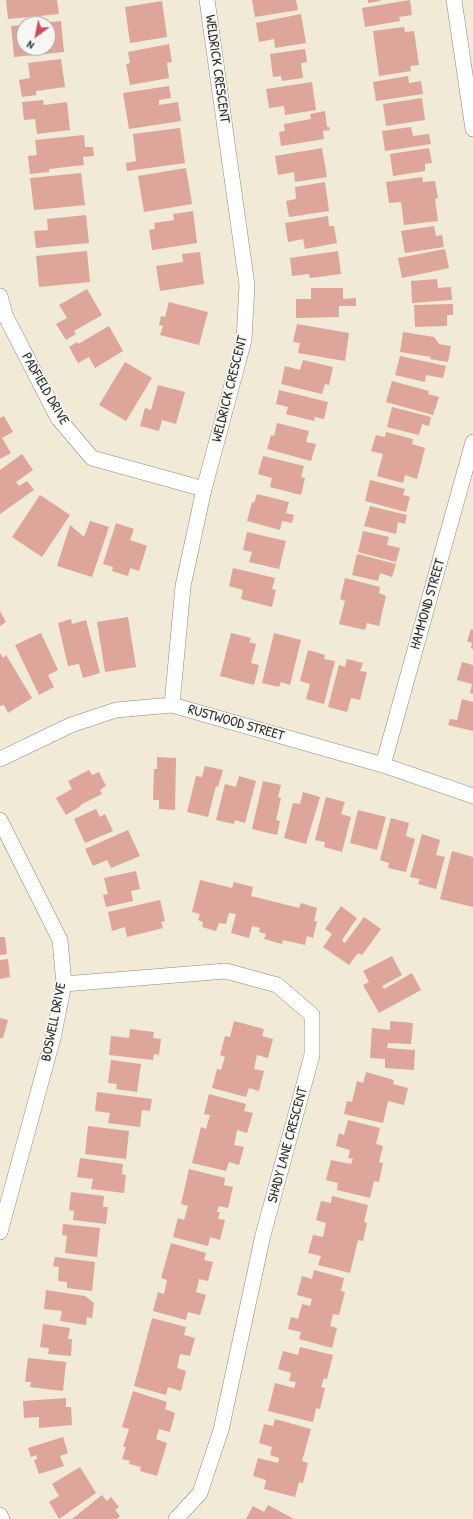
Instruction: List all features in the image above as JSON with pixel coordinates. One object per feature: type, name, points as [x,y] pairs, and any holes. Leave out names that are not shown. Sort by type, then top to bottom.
[{"type":"street","name":"WELDRICK CRESCENT","points":[[172,705],[183,586],[204,489],[244,340],[247,285],[208,0]]},
{"type":"street","points":[[454,0],[472,112],[473,129]]},
{"type":"street","name":"PADFIELD DRIVE","points":[[0,296],[5,315],[58,418],[92,458],[204,489]]},
{"type":"street","name":"HAMMOND STREET","points":[[383,765],[473,442]]},
{"type":"street","name":"RUSTWOOD STREET","points":[[0,759],[71,725],[116,710],[172,705],[383,765],[473,796]]},
{"type":"street","name":"BOSWELL DRIVE","points":[[0,820],[60,940],[64,984],[53,1038],[0,1232]]},
{"type":"street","name":"SHADY LANE CRESCENT","points":[[64,984],[226,971],[277,985],[312,1015],[312,1055],[263,1235],[221,1430],[200,1493],[176,1519]]},
{"type":"street","points":[[0,1515],[2,1519]]},
{"type":"building","points":[[6,0],[57,0],[59,14],[16,16],[16,18],[8,19]]},
{"type":"building","points":[[252,0],[296,0],[298,10],[255,17]]},
{"type":"building","points":[[368,0],[380,0],[380,1],[368,3]]},
{"type":"building","points":[[410,0],[412,15],[399,17],[400,21],[365,27],[362,8]]},
{"type":"building","points":[[162,1],[167,37],[130,43],[125,7]]},
{"type":"building","points":[[301,14],[306,43],[275,48],[274,39],[259,42],[256,23]]},
{"type":"building","points":[[61,21],[64,52],[56,53],[56,22]]},
{"type":"building","points":[[11,26],[16,26],[16,56],[24,56],[14,57]]},
{"type":"building","points":[[404,27],[405,32],[414,31],[419,65],[410,66],[411,71],[379,76],[373,31]]},
{"type":"building","points":[[169,44],[172,62],[167,63],[169,78],[130,85],[126,64],[130,63],[128,52]]},
{"type":"building","points":[[305,49],[307,62],[301,63],[303,78],[282,81],[281,76],[273,77],[270,54]]},
{"type":"building","points":[[61,59],[65,87],[36,91],[36,95],[22,97],[19,80],[30,78],[28,63]]},
{"type":"building","points":[[408,76],[409,83],[421,81],[423,94],[376,101],[373,82]]},
{"type":"building","points":[[312,82],[316,110],[285,115],[284,106],[269,108],[266,89]]},
{"type":"building","points":[[169,86],[171,98],[159,100],[159,105],[178,102],[181,121],[129,129],[123,93]]},
{"type":"building","points":[[422,98],[425,120],[386,126],[383,104]]},
{"type":"building","points":[[43,100],[44,105],[67,102],[70,130],[37,134],[35,119],[24,120],[22,102]]},
{"type":"building","points":[[325,111],[327,127],[329,127],[330,130],[323,131],[324,139],[281,146],[279,132],[285,131],[284,124],[311,119],[310,114]]},
{"type":"building","points":[[411,127],[413,136],[429,134],[431,144],[385,151],[382,131]]},
{"type":"building","points":[[180,128],[185,163],[127,171],[126,163],[136,161],[133,134]]},
{"type":"building","points":[[84,135],[85,147],[93,147],[94,156],[83,157],[84,165],[49,169],[49,172],[30,174],[28,156],[37,155],[35,140]]},
{"type":"building","points":[[322,148],[327,177],[295,182],[294,172],[278,175],[275,156]]},
{"type":"building","points":[[429,148],[432,163],[425,164],[425,171],[393,176],[390,154]]},
{"type":"building","points":[[186,168],[192,204],[144,212],[138,176]]},
{"type":"building","points":[[81,173],[85,205],[34,210],[30,178]]},
{"type":"building","points":[[422,177],[423,182],[435,181],[438,198],[435,199],[438,221],[404,225],[401,202],[389,203],[386,182]]},
{"type":"building","points":[[325,182],[329,211],[289,217],[286,201],[296,199],[295,187]]},
{"type":"building","points":[[193,211],[197,243],[152,250],[149,230],[155,229],[154,223],[174,220],[173,214]]},
{"type":"building","points":[[86,215],[89,243],[36,248],[34,231],[48,230],[47,219]]},
{"type":"building","points":[[328,216],[329,226],[334,226],[337,243],[305,249],[303,239],[288,242],[285,223]]},
{"type":"building","points":[[434,226],[436,236],[442,235],[444,247],[405,253],[401,231]]},
{"type":"building","points":[[445,249],[449,268],[402,278],[398,258]]},
{"type":"building","points":[[87,251],[90,282],[39,287],[36,256]]},
{"type":"building","points":[[338,251],[341,274],[310,278],[309,274],[292,276],[290,258]]},
{"type":"building","points":[[200,252],[204,284],[160,291],[156,266],[183,262],[182,254]]},
{"type":"building","points":[[437,279],[438,288],[451,287],[452,300],[412,303],[411,281]]},
{"type":"building","points":[[311,288],[343,288],[343,299],[356,298],[356,306],[339,306],[339,317],[296,318],[296,299],[311,299]]},
{"type":"building","points":[[87,289],[102,315],[74,331],[76,334],[66,340],[56,324],[67,318],[59,305]]},
{"type":"building","points":[[169,302],[208,312],[199,345],[160,335],[163,326],[159,325],[161,316],[165,317]]},
{"type":"building","points":[[453,304],[453,315],[447,315],[447,326],[415,327],[414,305]]},
{"type":"building","points":[[297,324],[349,333],[345,361],[298,353],[300,343],[293,342]]},
{"type":"building","points":[[109,326],[123,351],[95,368],[89,357],[78,363],[69,347],[77,342],[78,344]]},
{"type":"building","points":[[403,332],[434,337],[439,344],[451,346],[448,362],[430,359],[431,357],[400,352]]},
{"type":"building","points":[[400,356],[446,366],[443,378],[426,375],[425,382],[395,375]]},
{"type":"building","points":[[303,360],[333,367],[329,385],[325,384],[322,394],[281,384],[285,366],[300,370]]},
{"type":"building","points":[[125,362],[152,378],[126,421],[99,405]]},
{"type":"building","points":[[392,381],[429,391],[428,394],[439,397],[433,415],[386,402]]},
{"type":"building","points":[[158,385],[185,392],[176,424],[162,420],[159,431],[140,426],[145,408],[151,410]]},
{"type":"building","points":[[279,390],[328,402],[324,419],[315,417],[314,421],[286,414],[288,407],[276,404]]},
{"type":"building","points":[[392,407],[431,417],[429,426],[422,424],[419,435],[387,427]]},
{"type":"building","points":[[4,416],[13,432],[2,438],[11,453],[0,459],[0,418]]},
{"type":"building","points":[[277,423],[309,431],[306,442],[316,444],[311,461],[267,449],[271,435],[274,436]]},
{"type":"building","points":[[386,432],[413,439],[412,444],[425,448],[417,479],[405,475],[403,483],[377,476],[383,454],[371,451],[376,435],[385,437]]},
{"type":"building","points":[[22,454],[33,470],[16,482],[19,486],[27,481],[34,490],[0,514],[0,470]]},
{"type":"building","points":[[263,456],[304,466],[301,477],[305,478],[301,495],[270,487],[272,478],[258,474]]},
{"type":"building","points":[[370,480],[405,489],[403,495],[410,497],[406,512],[365,501]]},
{"type":"building","points":[[257,494],[289,502],[286,513],[294,515],[292,523],[282,521],[280,530],[247,521],[252,502],[254,503]]},
{"type":"building","points":[[40,495],[70,515],[42,557],[12,537]]},
{"type":"building","points":[[370,506],[407,515],[405,524],[398,522],[396,534],[364,526]]},
{"type":"building","points":[[90,521],[109,527],[92,577],[57,566],[70,525],[84,537]]},
{"type":"building","points":[[116,523],[134,529],[130,540],[147,546],[139,571],[130,568],[128,576],[112,571],[113,567],[103,564]]},
{"type":"building","points":[[363,531],[389,537],[387,545],[400,548],[396,562],[358,552]]},
{"type":"building","points":[[247,532],[286,541],[279,569],[249,562],[252,552],[243,550]]},
{"type":"building","points":[[357,554],[396,564],[392,577],[380,573],[378,581],[352,575]]},
{"type":"building","points":[[233,568],[275,578],[272,589],[276,590],[272,607],[241,599],[243,590],[229,586]]},
{"type":"building","points":[[345,578],[380,587],[379,593],[386,596],[379,626],[367,623],[365,630],[339,624],[345,601],[340,599]]},
{"type":"building","points":[[0,611],[6,622],[0,626]]},
{"type":"building","points":[[128,617],[136,667],[105,672],[97,622]]},
{"type":"building","points":[[71,619],[72,624],[86,620],[100,673],[83,678],[79,664],[68,666],[58,623]]},
{"type":"building","points":[[471,629],[473,630],[473,649],[471,648],[472,643],[467,641]]},
{"type":"building","points":[[41,633],[58,670],[48,675],[54,687],[39,695],[15,645]]},
{"type":"building","points":[[231,633],[251,638],[249,642],[256,644],[251,663],[259,665],[254,685],[220,676]]},
{"type":"building","points":[[274,633],[301,640],[290,685],[281,682],[279,687],[262,683]]},
{"type":"building","points":[[308,650],[325,655],[324,659],[335,661],[324,704],[306,699],[310,684],[300,681]]},
{"type":"building","points":[[0,653],[3,658],[6,655],[32,698],[8,713],[4,705],[0,706]]},
{"type":"building","points":[[347,659],[363,663],[360,671],[367,672],[360,700],[351,698],[347,712],[328,707],[339,665],[345,667]]},
{"type":"building","points":[[462,662],[473,665],[473,694],[470,693],[472,684],[457,680]]},
{"type":"building","points":[[462,699],[473,702],[473,731],[448,725],[450,719],[457,720]]},
{"type":"building","points":[[157,757],[176,758],[175,810],[159,809],[159,800],[153,800],[154,769],[157,769]]},
{"type":"building","points":[[205,766],[223,770],[218,787],[216,786],[208,817],[187,812],[196,776],[202,777]]},
{"type":"building","points":[[89,770],[92,775],[99,772],[106,786],[100,790],[102,794],[80,805],[81,806],[66,815],[56,798],[72,789],[68,781]]},
{"type":"building","points":[[239,776],[256,781],[245,823],[235,820],[234,824],[216,820],[225,784],[236,787]]},
{"type":"building","points":[[263,781],[281,785],[278,797],[281,798],[276,820],[280,821],[277,835],[252,829]]},
{"type":"building","points":[[303,792],[320,797],[306,844],[284,838],[293,803],[300,804]]},
{"type":"building","points":[[326,797],[345,802],[341,814],[351,817],[342,852],[324,847],[325,842],[315,840]]},
{"type":"building","points":[[96,809],[100,817],[105,814],[113,831],[85,843],[74,819]]},
{"type":"building","points":[[358,810],[386,817],[377,850],[350,843]]},
{"type":"building","points":[[391,818],[409,823],[406,836],[415,839],[406,872],[388,868],[389,863],[380,860]]},
{"type":"building","points":[[128,830],[140,856],[111,868],[107,860],[93,866],[85,849]]},
{"type":"building","points":[[422,834],[440,840],[436,855],[445,857],[436,889],[418,884],[420,879],[410,877]]},
{"type":"building","points":[[452,851],[473,857],[473,907],[440,899]]},
{"type":"building","points":[[136,871],[140,889],[131,891],[133,901],[106,907],[103,895],[108,894],[104,878]]},
{"type":"building","points":[[200,880],[232,888],[234,882],[253,887],[251,896],[299,908],[301,903],[317,908],[314,921],[317,921],[313,938],[307,936],[305,945],[283,940],[282,944],[264,939],[266,934],[259,932],[260,928],[252,926],[249,938],[231,933],[236,914],[229,913],[226,924],[219,923],[216,931],[202,927],[203,922],[198,920],[200,914],[192,912]]},
{"type":"building","points":[[160,900],[165,921],[161,922],[163,928],[127,937],[125,927],[112,931],[108,912]]},
{"type":"building","points":[[341,906],[357,918],[342,940],[345,943],[364,917],[381,929],[362,955],[358,953],[349,965],[323,947],[332,934],[325,929]]},
{"type":"building","points":[[0,937],[5,937],[7,954],[0,955]]},
{"type":"building","points":[[392,956],[402,975],[382,986],[384,989],[412,973],[421,990],[379,1013],[363,985],[369,982],[363,971]]},
{"type":"building","points":[[8,959],[10,977],[0,979],[0,960]]},
{"type":"building","points":[[0,1018],[8,1020],[3,1038],[0,1038]]},
{"type":"building","points":[[234,1021],[264,1029],[262,1036],[273,1039],[268,1058],[257,1055],[254,1069],[264,1071],[259,1091],[249,1088],[246,1097],[212,1088],[217,1069],[221,1070],[225,1057],[220,1055],[225,1036],[230,1037]]},
{"type":"building","points":[[390,1021],[413,1023],[411,1044],[388,1043],[387,1048],[415,1050],[414,1070],[385,1068],[385,1059],[370,1058],[372,1028],[390,1030]]},
{"type":"building","points":[[130,1029],[154,1032],[153,1038],[161,1039],[159,1055],[154,1054],[153,1060],[109,1055],[111,1036],[129,1038]]},
{"type":"building","points":[[111,1060],[141,1064],[137,1092],[116,1089],[117,1084],[108,1083]]},
{"type":"building","points":[[366,1072],[394,1080],[393,1084],[408,1088],[404,1105],[388,1101],[383,1123],[344,1114],[347,1101],[352,1102],[357,1081],[363,1083]]},
{"type":"building","points":[[97,1092],[152,1099],[150,1111],[142,1110],[140,1127],[108,1123],[110,1113],[95,1111]]},
{"type":"building","points":[[209,1094],[246,1104],[244,1111],[253,1113],[247,1133],[237,1130],[234,1145],[244,1147],[239,1165],[229,1162],[226,1171],[192,1163],[201,1127],[206,1129],[210,1115],[204,1114]]},
{"type":"building","points":[[348,1120],[380,1128],[376,1144],[383,1146],[379,1162],[383,1163],[379,1182],[374,1181],[370,1198],[337,1190],[338,1183],[326,1180],[331,1160],[351,1164],[353,1159],[348,1158],[350,1150],[336,1146],[339,1133],[344,1135]]},
{"type":"building","points":[[88,1126],[129,1131],[126,1159],[85,1154]]},
{"type":"building","points":[[80,1158],[123,1164],[122,1174],[126,1175],[124,1193],[91,1189],[93,1179],[77,1177]]},
{"type":"building","points":[[189,1169],[225,1178],[224,1185],[233,1187],[228,1208],[219,1206],[217,1212],[220,1212],[218,1219],[225,1220],[220,1240],[210,1237],[208,1246],[173,1237],[178,1218],[184,1220],[188,1206],[181,1204]]},
{"type":"building","points":[[71,1192],[104,1196],[103,1207],[108,1207],[106,1224],[73,1220],[74,1211],[69,1210]]},
{"type":"building","points":[[332,1196],[368,1205],[364,1222],[367,1223],[363,1241],[358,1240],[350,1273],[318,1265],[321,1256],[308,1253],[313,1235],[323,1237],[326,1223],[316,1220],[321,1201],[331,1203]]},
{"type":"building","points":[[63,1224],[100,1228],[97,1257],[65,1253],[67,1236],[62,1235]]},
{"type":"building","points":[[171,1243],[206,1253],[204,1260],[213,1262],[208,1281],[199,1279],[196,1292],[206,1295],[200,1315],[188,1312],[186,1320],[153,1311],[158,1292],[164,1294],[167,1280],[161,1278]]},
{"type":"building","points":[[55,1257],[95,1262],[92,1291],[67,1288],[67,1282],[58,1281],[59,1267],[53,1266]]},
{"type":"building","points":[[314,1270],[344,1278],[341,1291],[345,1292],[339,1315],[333,1314],[330,1326],[337,1328],[332,1348],[299,1339],[301,1332],[288,1329],[291,1317],[298,1319],[302,1304],[310,1306],[312,1299],[297,1295],[302,1276],[312,1279]]},
{"type":"building","points":[[46,1290],[85,1296],[94,1303],[92,1318],[87,1317],[86,1325],[60,1321],[62,1311],[44,1309]]},
{"type":"building","points":[[152,1318],[186,1327],[184,1335],[195,1338],[190,1356],[180,1354],[177,1368],[186,1371],[181,1391],[168,1387],[166,1395],[134,1386]]},
{"type":"building","points":[[43,1324],[70,1328],[68,1339],[72,1339],[71,1356],[48,1354],[49,1348],[40,1347]]},
{"type":"building","points":[[300,1347],[333,1355],[327,1379],[324,1378],[321,1387],[325,1388],[320,1409],[316,1408],[313,1422],[268,1411],[275,1383],[294,1388],[296,1382],[289,1381],[291,1373],[278,1369],[283,1351],[298,1355]]},
{"type":"building","points":[[28,1358],[66,1362],[63,1391],[30,1387],[31,1382],[25,1382]]},
{"type":"building","points":[[133,1391],[167,1402],[165,1409],[175,1413],[170,1432],[159,1429],[156,1439],[167,1443],[157,1476],[140,1471],[141,1467],[129,1464],[130,1461],[122,1459],[126,1447],[123,1447],[129,1429],[122,1427]]},
{"type":"building","points":[[66,1398],[66,1407],[71,1407],[72,1425],[39,1428],[39,1417],[24,1418],[23,1401]]},
{"type":"building","points":[[275,1419],[311,1429],[302,1461],[308,1463],[303,1483],[299,1482],[295,1497],[264,1489],[266,1480],[253,1476],[258,1458],[278,1463],[279,1458],[270,1455],[272,1447],[259,1443],[264,1424],[273,1426]]},
{"type":"building","points":[[63,1437],[68,1453],[60,1456],[64,1466],[39,1474],[34,1460],[37,1459],[36,1455],[31,1457],[28,1448]]},
{"type":"building","points":[[80,1467],[96,1493],[59,1519],[49,1502],[59,1496],[52,1484]]},
{"type":"building","points":[[102,1495],[107,1501],[111,1497],[119,1507],[115,1510],[120,1516],[117,1519],[72,1519]]},
{"type":"building","points":[[268,1505],[294,1519],[246,1519],[253,1506],[264,1512]]}]
